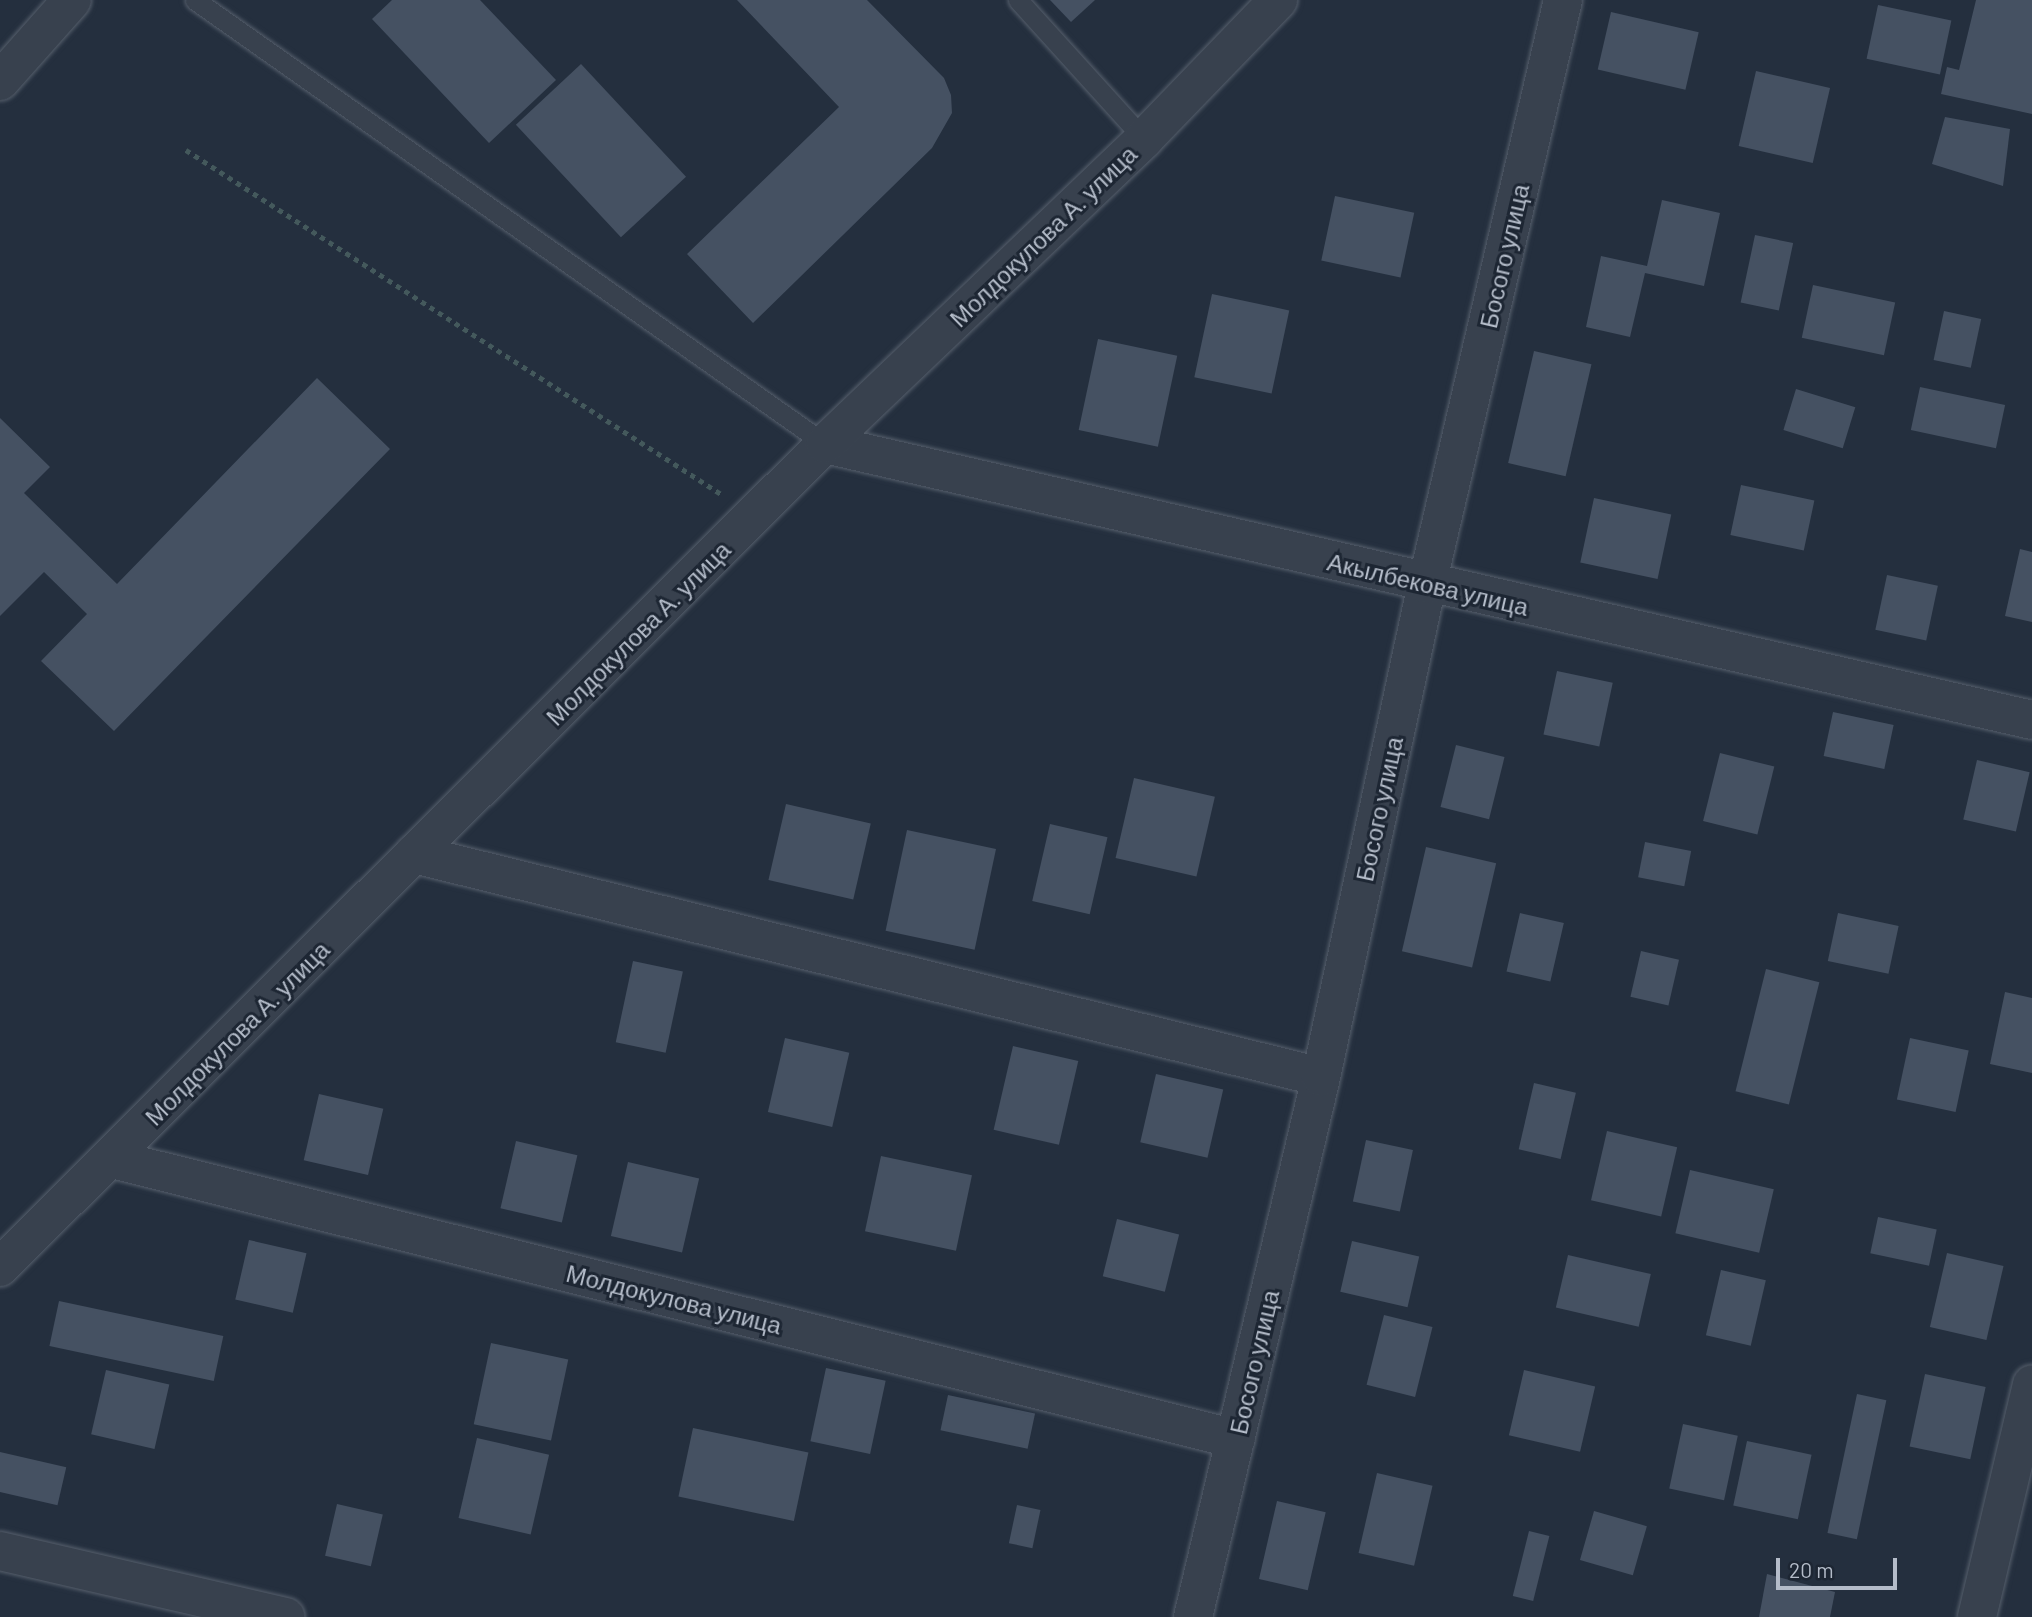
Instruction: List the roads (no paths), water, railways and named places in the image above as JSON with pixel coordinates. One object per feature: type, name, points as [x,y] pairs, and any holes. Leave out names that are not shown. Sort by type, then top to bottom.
[{"type":"street","points":[[0,81],[72,0]]},
{"type":"street","name":"Молдокулова А. улица","points":[[0,1268],[825,444],[1144,139],[1278,0]]},
{"type":"street","name":"Босого улица","points":[[1193,1617],[1321,1077],[1427,584],[1563,0]]},
{"type":"street","name":"Акылбекова улица","points":[[825,444],[1427,584],[2032,720]]},
{"type":"street","points":[[414,854],[1321,1077]]},
{"type":"street","name":"Молдокулова улица","points":[[112,1159],[1236,1439]]},
{"type":"street","points":[[1977,1617],[2032,1384]]},
{"type":"street","points":[[0,1550],[285,1617]]},
{"type":"lane","points":[[195,0],[825,444]]},
{"type":"lane","points":[[1018,0],[1144,139]]}]
